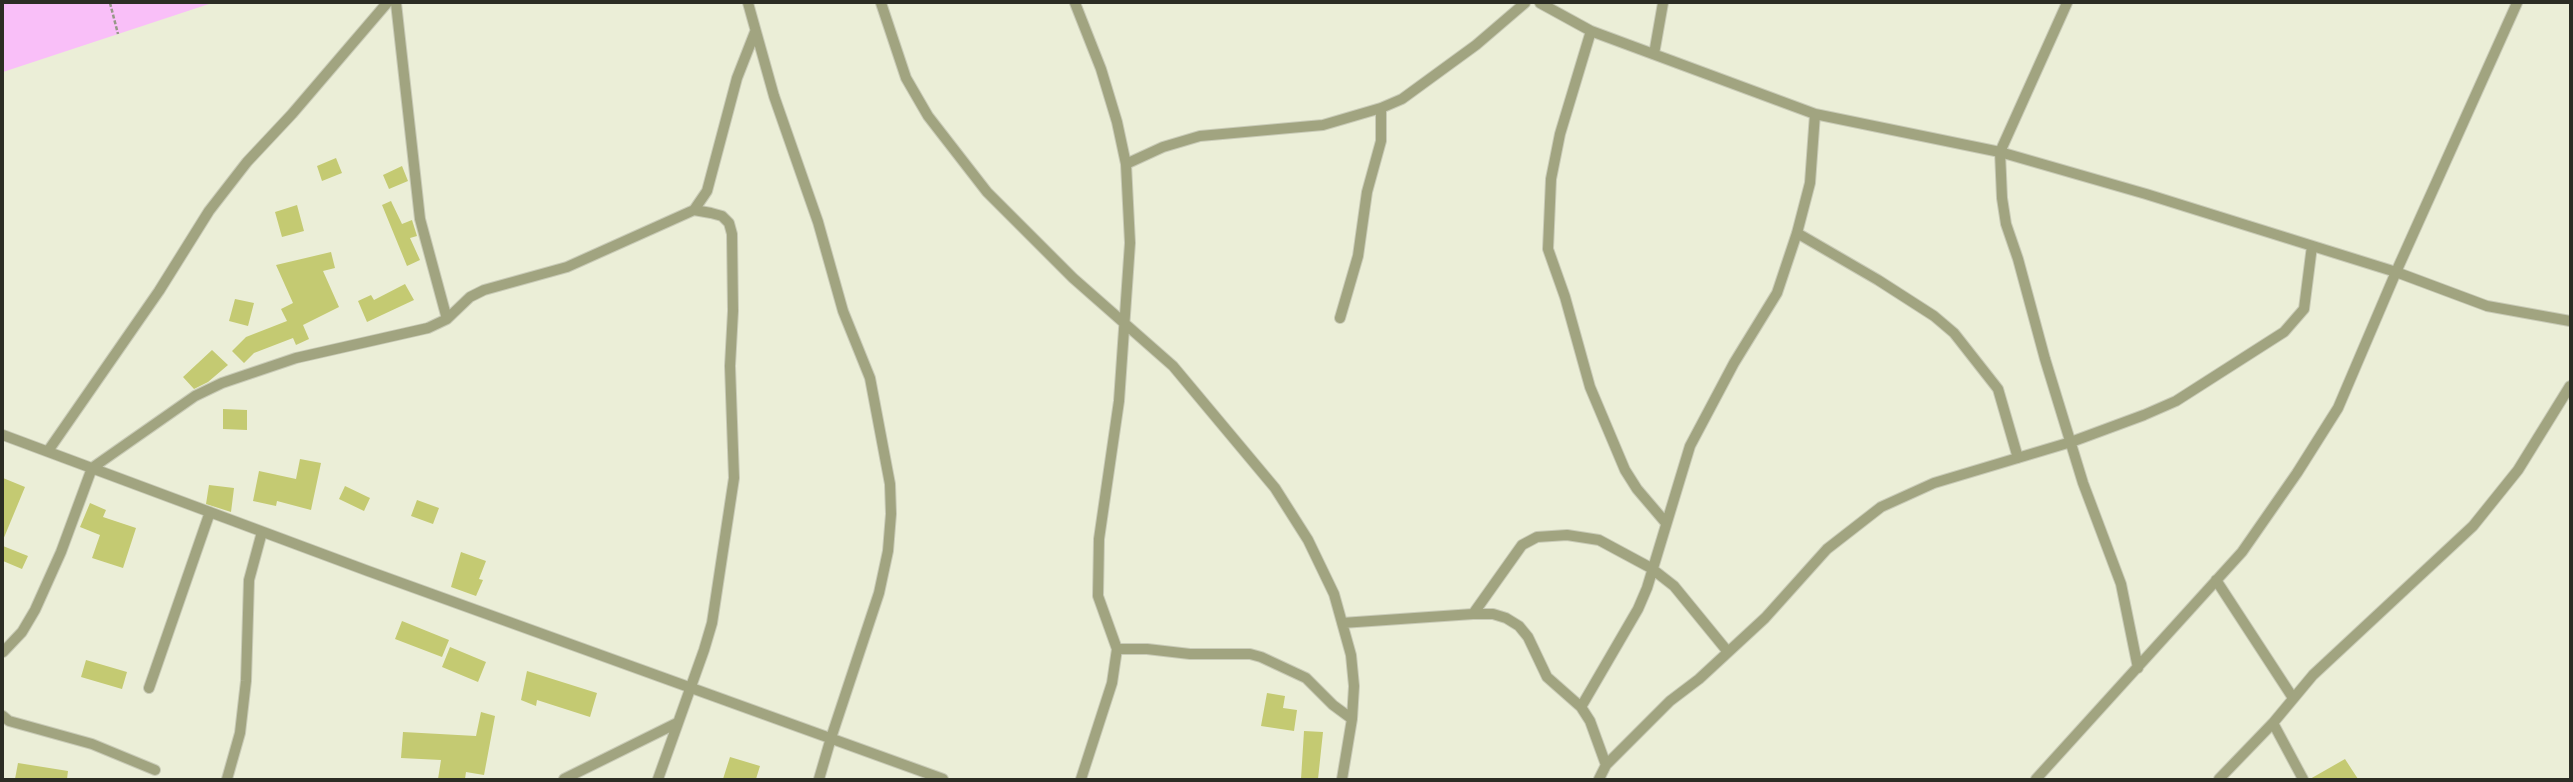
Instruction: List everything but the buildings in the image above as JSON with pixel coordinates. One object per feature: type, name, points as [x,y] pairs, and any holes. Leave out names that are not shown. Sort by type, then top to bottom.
[{"type":"street","points":[[48,451],[159,291],[209,211],[247,162],[292,114],[386,3]]},
{"type":"street","points":[[396,3],[420,218],[447,319]]},
{"type":"street","points":[[748,3],[755,32],[791,149],[818,222],[842,311],[870,378],[890,484],[892,514],[888,551],[879,593],[819,779]]},
{"type":"street","points":[[881,3],[906,78],[928,116],[987,192],[1073,278],[1173,366],[1274,488],[1308,540],[1334,594],[1351,655],[1354,686],[1352,718],[1342,779]]},
{"type":"street","points":[[1075,3],[1101,69],[1117,122],[1126,164],[1130,242],[1119,401],[1099,539],[1098,596],[1117,649],[1112,683],[1081,779]]},
{"type":"street","points":[[1126,164],[1163,147],[1200,136],[1323,125],[1381,108],[1402,99],[1464,54],[1525,3]]},
{"type":"street","points":[[1540,3],[1591,31],[1816,114],[2000,152],[2146,194],[2396,272],[2487,306],[2570,320]]},
{"type":"street","points":[[1654,54],[1663,3]]},
{"type":"street","points":[[2067,3],[2000,152],[2002,198],[2006,224],[2018,259],[2045,359],[2072,442],[2083,483],[2121,584],[2138,668]]},
{"type":"street","points":[[2036,779],[2242,552],[2297,473],[2338,408],[2396,272],[2517,3]]},
{"type":"street","points":[[1591,31],[1560,134],[1551,179],[1548,249],[1565,297],[1590,387],[1625,470],[1637,489],[1666,523]]},
{"type":"street","points":[[3,652],[22,632],[35,610],[61,552],[92,468],[195,396],[222,383],[296,358],[428,328],[447,319],[470,297],[484,290],[567,266],[694,210],[707,191],[733,91],[755,32]]},
{"type":"street","points":[[1340,318],[1358,256],[1367,192],[1381,141],[1381,108]]},
{"type":"street","points":[[1581,707],[1638,609],[1647,588],[1651,568],[1690,446],[1734,363],[1777,293],[1797,233],[1810,183],[1816,114]]},
{"type":"street","points":[[658,779],[712,623],[734,478],[735,448],[730,389],[733,310],[732,234],[729,223],[722,216],[694,210]]},
{"type":"street","points":[[1797,233],[1909,300],[1934,316],[1954,333],[1998,388],[2018,458]]},
{"type":"street","points":[[1599,779],[1606,765],[1670,701],[1728,652],[1765,618],[1827,549],[1881,507],[1934,483],[2072,442],[2176,401],[2284,332],[2304,309],[2312,246]]},
{"type":"street","points":[[2219,779],[2273,723],[2293,698],[2351,638],[2473,526],[2518,470],[2570,386]]},
{"type":"street","points":[[3,435],[262,532],[943,779]]},
{"type":"street","points":[[149,688],[210,512]]},
{"type":"street","points":[[227,779],[240,733],[246,681],[249,580],[262,532]]},
{"type":"street","points":[[1473,614],[1522,545],[1537,537],[1567,535],[1599,540],[1651,568],[1674,586],[1728,652]]},
{"type":"street","points":[[2216,580],[2293,698]]},
{"type":"street","points":[[1342,623],[1493,614],[1520,626],[1528,638],[1547,677],[1581,707],[1590,721],[1606,765]]},
{"type":"street","points":[[1117,649],[1147,649],[1190,654],[1250,654],[1306,678],[1333,705],[1352,718]]},
{"type":"street","points":[[3,716],[9,721],[92,744],[155,770]]},
{"type":"street","points":[[564,779],[677,723]]},
{"type":"street","points":[[2273,723],[2304,779]]},
{"type":"path","points":[[110,3],[118,34]]},
{"type":"shaded area","points":[[3,3],[212,3],[3,72]]}]
